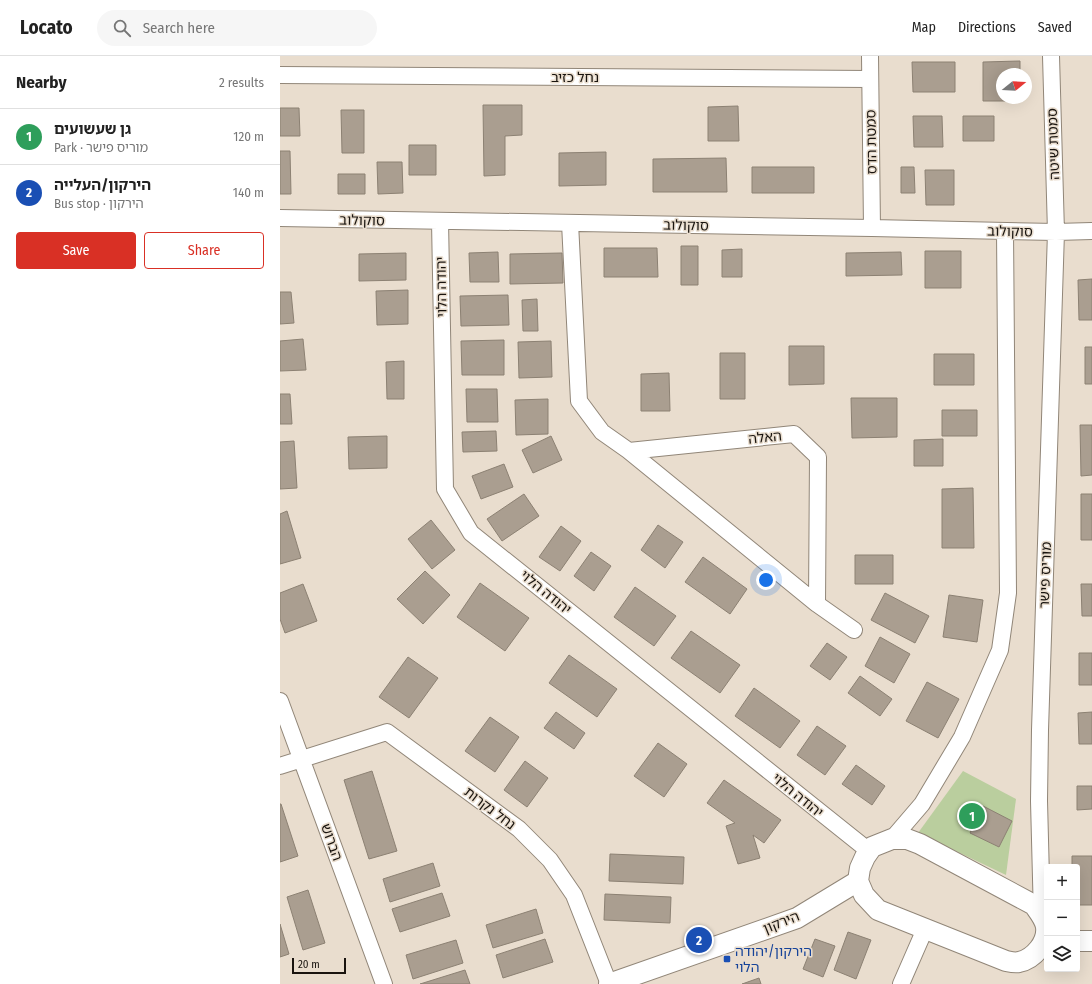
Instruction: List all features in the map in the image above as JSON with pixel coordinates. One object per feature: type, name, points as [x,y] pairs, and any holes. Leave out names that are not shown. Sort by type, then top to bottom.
[{"type":"street","name":"סמטת הדס","points":[[870,56],[872,228]]},
{"type":"street","name":"סמטת שיטה","points":[[1051,56],[1056,232]]},
{"type":"street","name":"נחל כזיב","points":[[280,75],[870,79]]},
{"type":"street","name":"סוקולוב","points":[[280,218],[1056,232],[1092,231]]},
{"type":"street","name":"יהודה הלוי","points":[[440,221],[445,489],[471,533],[869,851]]},
{"type":"street","points":[[570,223],[578,401],[602,432],[629,451],[817,604],[854,630]]},
{"type":"street","points":[[892,839],[922,804],[962,737],[1000,650],[1008,593],[1005,231]]},
{"type":"street","name":"מוריס פישר","points":[[1042,917],[1039,801],[1040,730],[1056,232]]},
{"type":"street","name":"האלה","points":[[629,451],[794,434],[818,457],[817,604]]},
{"type":"street","name":"הברוש","points":[[280,700],[384,984]]},
{"type":"street","name":"נחל נקרות","points":[[302,758],[387,732],[519,829],[550,860],[574,895],[609,984]]},
{"type":"street","points":[[280,766],[302,758]]},
{"type":"street","points":[[1044,941],[1035,953],[1027,959],[1012,962],[925,929],[878,910],[864,895],[858,881],[860,868],[872,847],[892,839],[907,839],[920,844],[1034,905],[1046,926],[1046,936]]},
{"type":"street","name":"הירקון","points":[[609,984],[797,918],[858,881]]},
{"type":"street","points":[[901,984],[925,929]]},
{"type":"street","points":[[1080,941],[1092,941]]},
{"type":"green space","points":[[963,771],[1016,799],[1006,875],[918,833]]},
{"type":"building","points":[[1020,61],[1020,68],[996,68],[996,101],[983,101],[983,62]]},
{"type":"building","points":[[912,62],[955,62],[955,92],[913,92]]},
{"type":"building","points":[[483,105],[522,105],[522,135],[505,136],[505,175],[484,176]]},
{"type":"building","points":[[738,106],[739,141],[708,141],[708,107]]},
{"type":"building","points":[[280,108],[299,108],[300,136],[280,136]]},
{"type":"building","points":[[341,110],[364,110],[364,153],[342,153]]},
{"type":"building","points":[[913,116],[942,116],[943,147],[914,147]]},
{"type":"building","points":[[963,116],[994,116],[994,141],[963,141]]},
{"type":"building","points":[[409,145],[436,145],[436,175],[409,175]]},
{"type":"building","points":[[280,151],[290,151],[291,194],[280,194]]},
{"type":"building","points":[[606,152],[606,185],[559,186],[559,153]]},
{"type":"building","points":[[726,158],[727,192],[653,192],[653,159]]},
{"type":"building","points":[[377,162],[402,162],[403,193],[378,194]]},
{"type":"building","points":[[752,167],[814,167],[814,193],[752,193]]},
{"type":"building","points":[[901,167],[914,167],[915,193],[901,193]]},
{"type":"building","points":[[925,170],[954,170],[954,205],[926,205]]},
{"type":"building","points":[[338,174],[365,174],[365,194],[338,194]]},
{"type":"building","points":[[681,246],[698,246],[698,285],[681,285]]},
{"type":"building","points":[[604,248],[657,248],[658,277],[604,277]]},
{"type":"building","points":[[742,249],[742,277],[722,277],[722,250]]},
{"type":"building","points":[[925,251],[961,251],[961,288],[925,288]]},
{"type":"building","points":[[498,252],[499,282],[470,282],[469,253]]},
{"type":"building","points":[[901,252],[902,275],[846,276],[846,253]]},
{"type":"building","points":[[406,253],[406,280],[359,281],[359,254]]},
{"type":"building","points":[[562,253],[563,283],[510,284],[510,254]]},
{"type":"building","points":[[1092,279],[1092,320],[1079,320],[1078,280]]},
{"type":"building","points":[[408,290],[408,324],[377,325],[376,291]]},
{"type":"building","points":[[280,292],[291,292],[294,323],[280,324]]},
{"type":"building","points":[[508,295],[509,325],[461,326],[460,296]]},
{"type":"building","points":[[537,299],[538,331],[523,331],[522,300]]},
{"type":"building","points":[[303,339],[306,370],[280,371],[280,341]]},
{"type":"building","points":[[504,340],[504,375],[462,375],[461,341]]},
{"type":"building","points":[[551,341],[552,377],[519,378],[518,342]]},
{"type":"building","points":[[789,346],[824,346],[824,384],[789,385]]},
{"type":"building","points":[[1085,347],[1092,347],[1092,384],[1085,384]]},
{"type":"building","points":[[720,353],[745,353],[745,399],[720,399]]},
{"type":"building","points":[[934,354],[974,354],[974,385],[934,385]]},
{"type":"building","points":[[404,361],[404,399],[387,399],[386,362]]},
{"type":"building","points":[[669,373],[670,411],[641,411],[641,374]]},
{"type":"building","points":[[466,389],[497,389],[498,422],[467,422]]},
{"type":"building","points":[[280,394],[290,394],[292,424],[280,424]]},
{"type":"building","points":[[851,398],[897,398],[897,437],[852,438]]},
{"type":"building","points":[[548,399],[548,434],[516,435],[515,400]]},
{"type":"building","points":[[942,410],[977,410],[977,436],[942,436]]},
{"type":"building","points":[[1080,425],[1092,425],[1092,475],[1081,476]]},
{"type":"building","points":[[496,431],[497,451],[463,452],[462,432]]},
{"type":"building","points":[[387,436],[387,468],[349,469],[348,437]]},
{"type":"building","points":[[551,436],[562,460],[533,473],[522,450]]},
{"type":"building","points":[[943,439],[943,466],[914,466],[914,440]]},
{"type":"building","points":[[294,441],[297,488],[280,489],[280,442]]},
{"type":"building","points":[[504,464],[513,487],[481,499],[472,476]]},
{"type":"building","points":[[973,488],[974,548],[942,548],[942,489]]},
{"type":"building","points":[[524,494],[539,516],[502,541],[487,519]]},
{"type":"building","points":[[1081,494],[1092,494],[1092,540],[1081,540]]},
{"type":"building","points":[[287,511],[301,558],[280,564],[280,514]]},
{"type":"building","points":[[431,520],[455,550],[432,569],[408,539]]},
{"type":"building","points":[[658,525],[683,542],[665,568],[641,550]]},
{"type":"building","points":[[561,526],[581,541],[560,571],[539,557]]},
{"type":"building","points":[[591,552],[611,566],[594,591],[574,576]]},
{"type":"building","points":[[855,555],[893,555],[893,584],[855,584]]},
{"type":"building","points":[[703,557],[747,589],[730,614],[685,582]]},
{"type":"building","points":[[425,571],[450,595],[423,624],[397,599]]},
{"type":"building","points":[[480,583],[529,618],[505,651],[457,617]]},
{"type":"building","points":[[303,584],[317,621],[285,633],[280,619],[280,593]]},
{"type":"building","points":[[1081,584],[1092,584],[1092,616],[1082,616]]},
{"type":"building","points":[[635,587],[676,616],[654,646],[614,617]]},
{"type":"building","points":[[885,593],[929,616],[915,643],[871,620]]},
{"type":"building","points":[[949,595],[983,600],[977,642],[943,637]]},
{"type":"building","points":[[691,631],[740,665],[720,693],[671,658]]},
{"type":"building","points":[[880,637],[910,654],[894,683],[865,666]]},
{"type":"building","points":[[827,643],[847,657],[830,680],[810,666]]},
{"type":"building","points":[[1079,653],[1092,653],[1092,685],[1079,685]]},
{"type":"building","points":[[569,655],[617,689],[597,717],[549,683]]},
{"type":"building","points":[[408,657],[438,678],[409,718],[379,697]]},
{"type":"building","points":[[860,676],[892,699],[880,716],[848,693]]},
{"type":"building","points":[[927,682],[959,699],[938,738],[906,721]]},
{"type":"building","points":[[754,688],[800,721],[780,748],[735,716]]},
{"type":"building","points":[[556,712],[585,733],[574,749],[544,728]]},
{"type":"building","points":[[1092,712],[1092,744],[1079,744],[1078,713]]},
{"type":"building","points":[[490,717],[519,737],[495,772],[465,751]]},
{"type":"building","points":[[817,726],[846,746],[825,775],[797,755]]},
{"type":"building","points":[[658,743],[687,764],[664,797],[634,776]]},
{"type":"building","points":[[525,761],[548,778],[527,807],[504,790]]},
{"type":"building","points":[[856,765],[885,786],[872,805],[842,784]]},
{"type":"building","points":[[372,771],[397,851],[369,859],[344,780]]},
{"type":"building","points":[[724,780],[781,820],[764,843],[753,835],[760,858],[738,864],[726,826],[735,823],[707,803]]},
{"type":"building","points":[[1077,786],[1092,786],[1092,809],[1077,810]]},
{"type":"building","points":[[280,804],[298,856],[280,862]]},
{"type":"building","points":[[983,806],[1012,821],[999,847],[970,833]]},
{"type":"building","points":[[610,854],[684,857],[683,884],[609,881]]},
{"type":"building","points":[[1072,856],[1092,856],[1092,905],[1080,905],[1080,864],[1072,864]]},
{"type":"building","points":[[433,863],[440,886],[390,902],[383,879]]},
{"type":"building","points":[[308,890],[325,943],[303,950],[287,897]]},
{"type":"building","points":[[442,893],[450,916],[400,932],[392,909]]},
{"type":"building","points":[[605,894],[671,897],[670,923],[604,920]]},
{"type":"building","points":[[536,909],[543,933],[493,948],[486,925]]},
{"type":"building","points":[[280,924],[289,954],[280,957]]},
{"type":"building","points":[[848,932],[871,940],[856,979],[834,970]]},
{"type":"building","points":[[545,939],[553,962],[503,978],[496,955]]},
{"type":"building","points":[[815,939],[835,946],[823,977],[803,969]]},
{"type":"building","points":[[456,940],[463,963],[413,979],[406,955]]},
{"type":"building","points":[[465,970],[470,984],[420,984]]},
{"type":"building","points":[[759,978],[761,984],[742,984]]},
{"type":"place","name":"גן שעשועים","points":[[972,816]]},
{"type":"place","name":"הירקון/העלייה","points":[[699,940]]},
{"type":"place","name":"הירקון/יהודה הלוי","points":[[727,959]]}]
